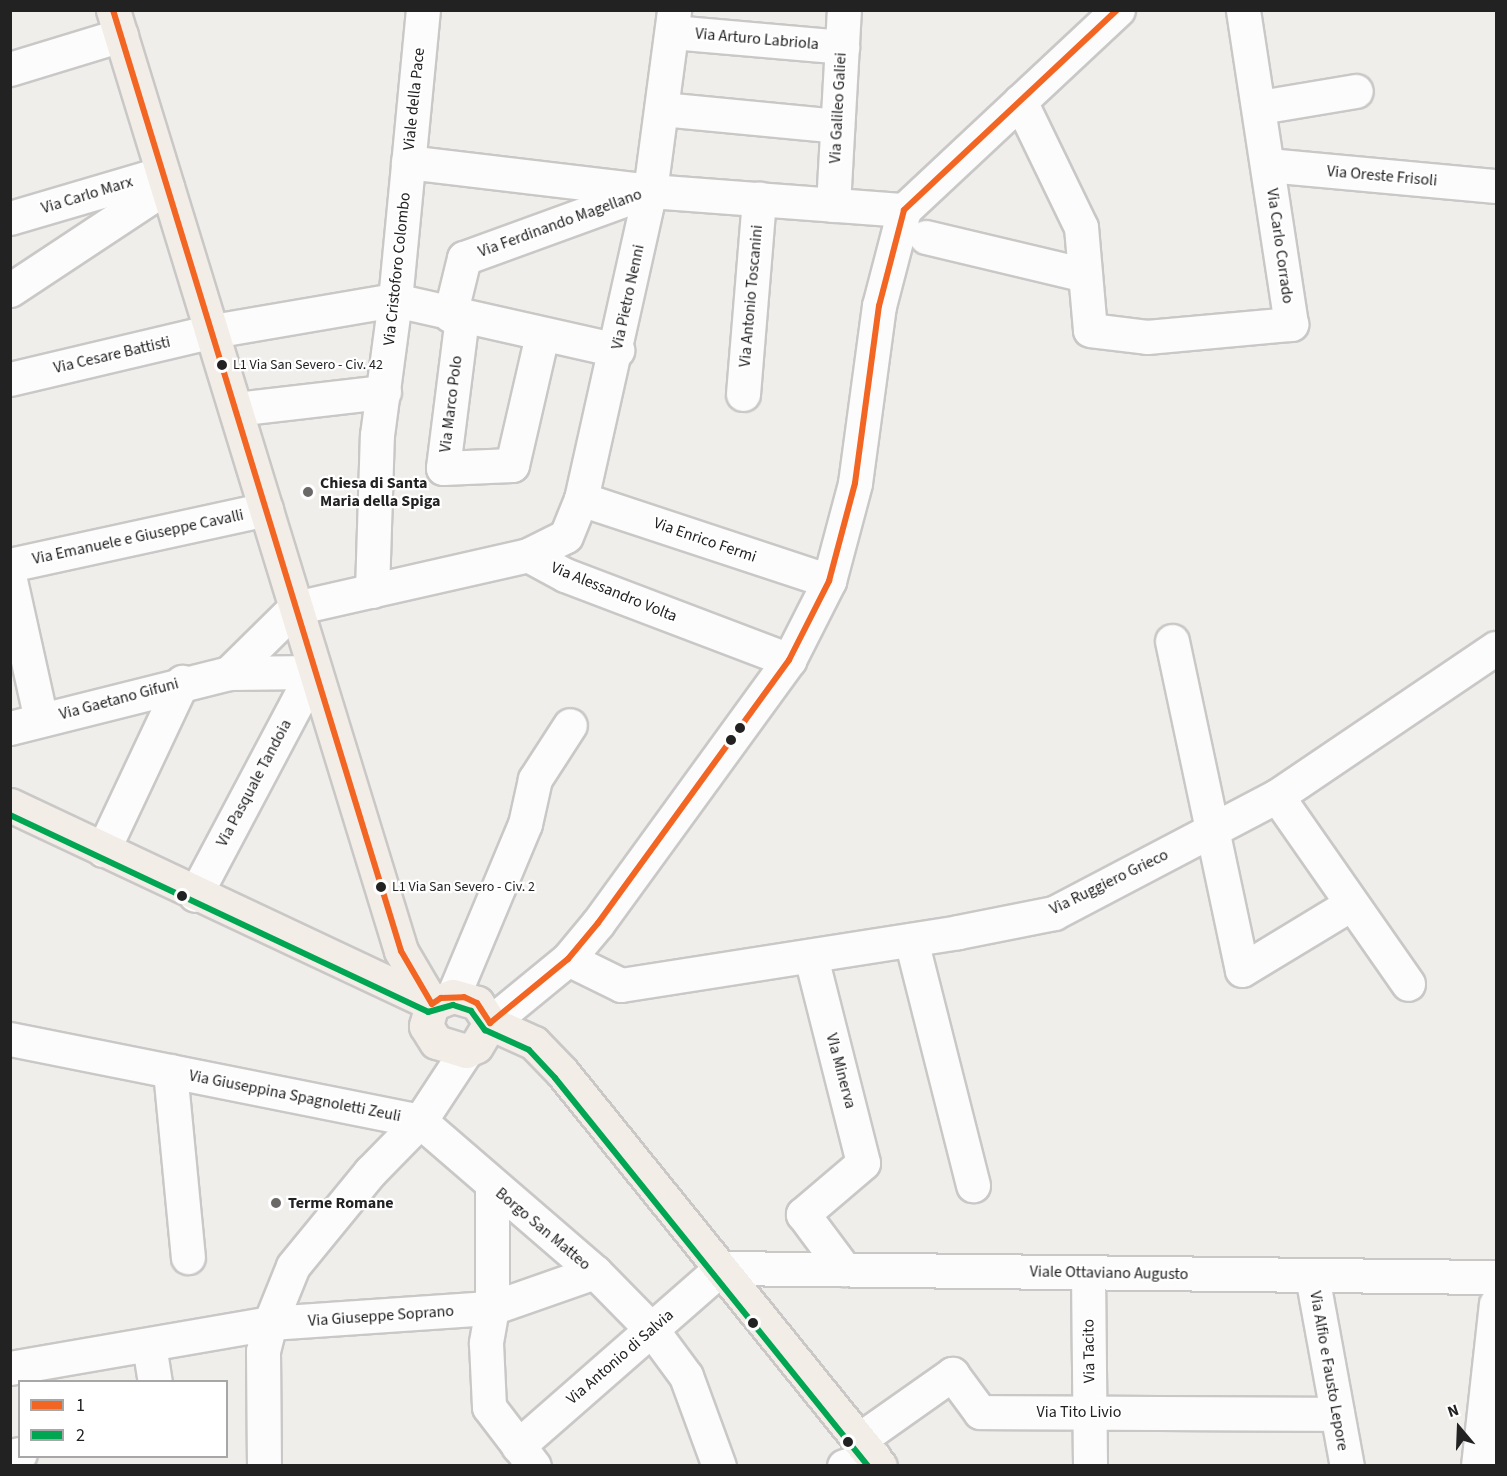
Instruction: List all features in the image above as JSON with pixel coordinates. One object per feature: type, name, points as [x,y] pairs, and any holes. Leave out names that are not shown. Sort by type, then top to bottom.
[{"type":"main road","points":[[117,23],[213,332],[313,672],[401,951],[456,1012],[476,1046],[466,1051]]},
{"type":"main road","points":[[10,805],[195,895],[456,1012],[534,1043],[562,1072],[721,1268],[864,1457]]},
{"type":"street","name":"Viale della Pace","points":[[408,162],[422,23],[448,10]]},
{"type":"street","name":"Via Galileo Galiei","points":[[832,205],[844,10]]},
{"type":"street","name":"Via Carlo Corrado","points":[[1085,274],[1090,330],[1147,337],[1194,335],[1292,324],[1260,107],[1243,10]]},
{"type":"street","points":[[456,1012],[536,988],[568,959],[789,660],[828,581],[855,483],[879,306],[904,210],[1114,11]]},
{"type":"street","name":"Via Arturo Labriola","points":[[673,21],[842,47]]},
{"type":"street","name":"Via Pietro Nenni","points":[[528,555],[566,536],[581,498],[617,350],[650,190],[673,21]]},
{"type":"street","points":[[10,69],[117,23]]},
{"type":"street","points":[[1260,107],[1356,91]]},
{"type":"street","points":[[926,237],[1085,274],[1081,227],[1020,101]]},
{"type":"street","points":[[662,109],[837,126]]},
{"type":"street","name":"Via Ferdinando Magellano","points":[[408,162],[650,190]]},
{"type":"street","name":"Via Cristoforo Colombo","points":[[372,591],[377,435],[395,300],[408,162]]},
{"type":"street","name":"Via Oreste Frisoli","points":[[1268,165],[1497,186]]},
{"type":"street","points":[[10,290],[165,179]]},
{"type":"street","name":"Via Carlo Marx","points":[[10,218],[165,179]]},
{"type":"street","points":[[650,190],[904,210]]},
{"type":"street","name":"Via Ferdinando Magellano","points":[[456,316],[464,258],[650,190]]},
{"type":"street","name":"Via Antonio Toscanini","points":[[742,394],[759,199]]},
{"type":"street","points":[[213,332],[395,300],[456,316],[617,350]]},
{"type":"street","name":"Via Marco Polo","points":[[456,316],[443,468],[512,465],[542,335]]},
{"type":"street","name":"Via Cesare Battisti","points":[[10,379],[213,332]]},
{"type":"street","points":[[236,409],[384,392]]},
{"type":"street","name":"Via Enrico Fermi","points":[[581,498],[828,581]]},
{"type":"street","name":"Via Emanuele e Giuseppe Cavalli","points":[[10,565],[266,509]]},
{"type":"street","points":[[229,673],[296,608],[528,555]]},
{"type":"street","name":"Via Alessandro Volta","points":[[528,555],[565,576],[789,660]]},
{"type":"street","points":[[10,580],[26,724]]},
{"type":"street","points":[[1172,641],[1242,970],[1351,904]]},
{"type":"street","name":"Via Ruggiero Grieco","points":[[568,959],[621,985],[811,957],[1054,912],[1276,796],[1497,648]]},
{"type":"street","name":"Via Gaetano Gifuni","points":[[26,724],[182,682],[229,673],[313,672]]},
{"type":"street","name":"Via Pasquale Tandoia","points":[[195,895],[313,672]]},
{"type":"street","points":[[104,850],[182,682]]},
{"type":"street","points":[[442,1088],[456,1012],[525,824],[535,779],[570,724]]},
{"type":"street","points":[[1276,796],[1407,984]]},
{"type":"street","points":[[911,940],[973,1185]]},
{"type":"street","name":"VIa Minerva","points":[[811,957],[863,1163],[803,1214],[844,1269]]},
{"type":"street","points":[[534,1043],[536,988]]},
{"type":"street","name":"Via Giuseppina Spagnoletti Zeuli","points":[[10,1039],[420,1121]]},
{"type":"street","points":[[264,1466],[263,1351],[270,1323],[292,1266],[370,1172],[420,1121],[466,1051]]},
{"type":"street","name":"Via Giuseppina Spagnoletti Zeuli","points":[[170,1071],[188,1257]]},
{"type":"street","name":"Borgo San Matteo","points":[[420,1121],[452,1146],[492,1185],[600,1278]]},
{"type":"street","name":"Borgo San Matteo","points":[[492,1185],[492,1308],[600,1278]]},
{"type":"street","name":"Viale Ottaviano Augusto","points":[[721,1268],[1497,1277]]},
{"type":"street","name":"Via Antonio di Salvia","points":[[526,1456],[652,1329],[721,1268]]},
{"type":"street","name":"Via Tacito","points":[[1089,1273],[1090,1466]]},
{"type":"street","name":"Via Alfio e Fausto Lepore","points":[[1312,1276],[1347,1466]]},
{"type":"street","points":[[600,1278],[652,1329],[686,1376],[719,1466]]},
{"type":"street","points":[[1485,1452],[1497,1304]]},
{"type":"street","points":[[492,1308],[486,1343],[489,1407],[526,1456]]},
{"type":"street","name":"Via Giuseppe Soprano","points":[[10,1368],[270,1323],[492,1308]]},
{"type":"street","points":[[149,1345],[155,1380]]},
{"type":"street","name":"Via Tito Livio","points":[[864,1457],[952,1374],[980,1412],[1337,1414]]},
{"type":"transit line","name":"1","points":[[113,10],[401,951],[432,1004],[441,998],[464,997],[477,1003],[490,1023],[568,959],[598,923],[789,660],[829,581],[855,483],[879,306],[904,210],[1117,10]]},
{"type":"transit line","name":"2","points":[[10,815],[428,1012],[453,1005],[471,1011],[485,1030],[529,1050],[555,1078],[868,1466]]},
{"type":"place","name":"L1 Via San Severo - Civ. 42","points":[[222,365]]},
{"type":"place","name":"Chiesa di Santa Maria della Spiga","points":[[308,492]]},
{"type":"place","name":"L1 Via San Severo - Civ. 2","points":[[381,887]]},
{"type":"place","name":"Terme Romane","points":[[276,1203]]}]
